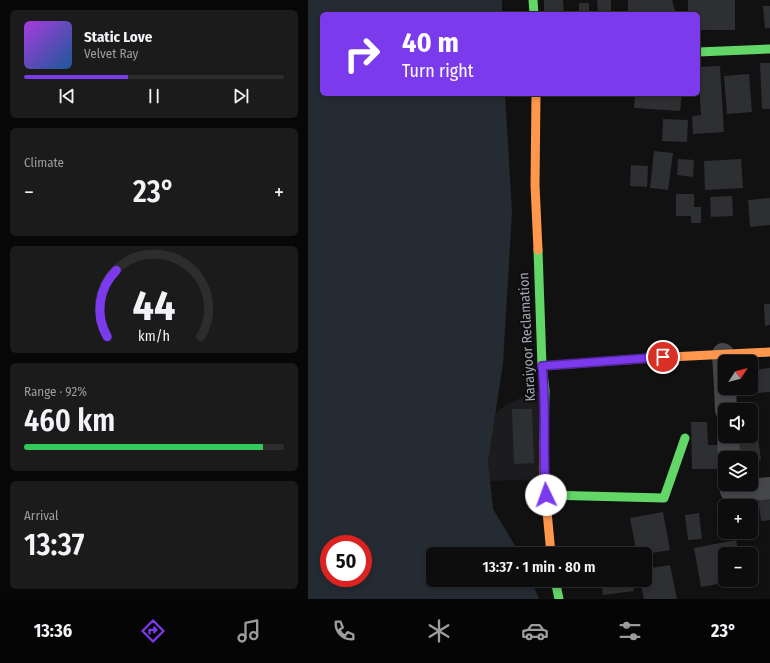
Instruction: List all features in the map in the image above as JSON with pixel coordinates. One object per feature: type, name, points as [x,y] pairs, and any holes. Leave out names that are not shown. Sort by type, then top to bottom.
[{"type":"main road","points":[[533,0],[534,12]]},
{"type":"main road","points":[[700,52],[770,49]]},
{"type":"main road","name":"Karaiyoor Reclamation","points":[[536,96],[535,185],[542,366],[545,390],[544,480],[550,547]]},
{"type":"main road","points":[[542,366],[678,356],[770,352]]},
{"type":"main road","points":[[546,495],[664,498],[685,438]]},
{"type":"main road","points":[[556,587],[559,599]]},
{"type":"street","points":[[758,489],[770,488]]},
{"type":"shaded area","points":[[308,0],[502,0],[502,12],[320,12],[320,96],[505,96],[512,212],[503,363],[488,462],[493,509],[516,547],[426,547],[426,587],[534,587],[539,599],[308,599]]},
{"type":"shaded area","points":[[545,390],[544,479],[489,481],[488,462],[495,414],[506,405],[532,393]]},
{"type":"building","points":[[544,0],[563,0],[564,12],[544,12]]},
{"type":"building","points":[[597,0],[611,0],[611,12],[598,12]]},
{"type":"building","points":[[628,0],[672,0],[675,12],[628,12]]},
{"type":"building","points":[[688,0],[735,0],[735,30],[700,30],[700,12],[688,12]]},
{"type":"building","points":[[579,3],[589,3],[589,12],[579,12]]},
{"type":"building","points":[[763,6],[770,6],[770,28],[765,28]]},
{"type":"building","points":[[760,63],[770,63],[770,109],[762,109]]},
{"type":"building","points":[[720,66],[724,132],[693,134],[692,116],[701,115],[700,67]]},
{"type":"building","points":[[749,74],[752,112],[727,114],[724,76]]},
{"type":"building","points":[[635,96],[682,96],[680,111],[634,108]]},
{"type":"building","points":[[663,119],[688,120],[687,142],[662,141]]},
{"type":"building","points":[[654,151],[673,153],[668,190],[650,188]]},
{"type":"building","points":[[678,159],[694,160],[693,177],[677,175]]},
{"type":"building","points":[[741,159],[743,188],[705,190],[704,161]]},
{"type":"building","points":[[631,165],[648,166],[647,187],[630,186]]},
{"type":"building","points":[[676,194],[694,194],[694,207],[701,207],[701,223],[691,223],[691,216],[676,216]]},
{"type":"building","points":[[732,196],[733,216],[711,217],[710,197]]},
{"type":"building","points":[[770,198],[770,225],[750,227],[748,200]]},
{"type":"building","points":[[764,304],[770,304],[770,325],[765,326]]},
{"type":"building","points":[[770,368],[770,392],[758,393],[758,369]]},
{"type":"building","points":[[512,409],[532,409],[534,463],[514,464]]},
{"type":"building","points":[[691,422],[707,422],[708,445],[721,445],[721,451],[718,451],[718,469],[692,469]]},
{"type":"building","points":[[758,437],[761,460],[758,460],[758,451],[735,451],[734,443],[758,443]]},
{"type":"building","points":[[770,496],[770,520],[761,521],[758,497]]},
{"type":"building","points":[[663,512],[670,550],[652,553],[652,547],[636,547],[630,518]]},
{"type":"building","points":[[699,513],[702,539],[688,540],[685,515]]},
{"type":"building","points":[[736,540],[738,547],[718,547],[718,584],[701,587],[694,548]]},
{"type":"building","points":[[670,565],[677,599],[644,599],[641,587],[652,587],[652,568]]},
{"type":"building","points":[[602,587],[633,587],[634,591],[603,595]]},
{"type":"traffic: fast","points":[[533,0],[534,12]]},
{"type":"traffic: fast","points":[[700,52],[770,49]]},
{"type":"traffic: fast","points":[[538,250],[542,366],[545,390],[544,442]]},
{"type":"traffic: fast","points":[[546,495],[664,498],[685,438]]},
{"type":"traffic: fast","points":[[556,587],[559,599]]},
{"type":"traffic: slow","points":[[536,96],[535,185],[538,250]]},
{"type":"traffic: slow","points":[[670,357],[770,352]]},
{"type":"traffic: slow","points":[[544,442],[544,479],[550,547]]},
{"type":"traffic: jam","points":[[542,366],[670,357]]},
{"type":"route","points":[[546,495],[544,480],[545,390],[542,366],[663,357]]}]
